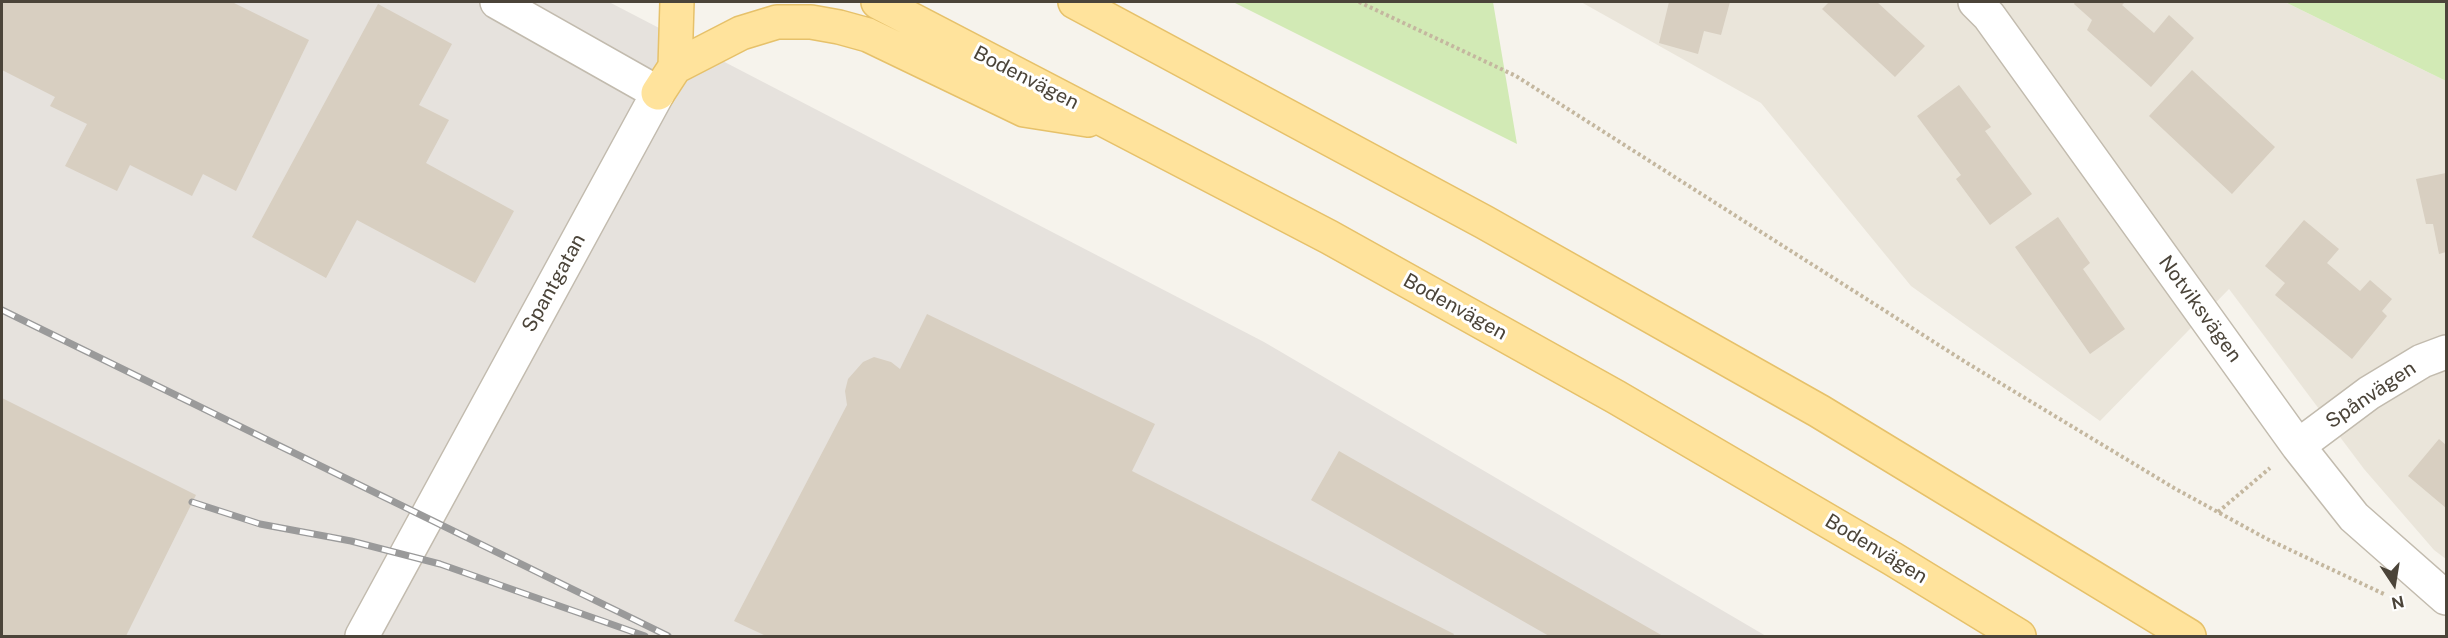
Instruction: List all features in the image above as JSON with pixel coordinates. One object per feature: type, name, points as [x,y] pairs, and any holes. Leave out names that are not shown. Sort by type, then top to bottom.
[{"type":"main road","points":[[667,80],[677,2]]},
{"type":"main road","name":"Bodenvägen","points":[[878,2],[1329,237],[1616,397],[1893,558],[2019,636]]},
{"type":"main road","points":[[1075,2],[1484,222],[1798,400],[2189,636]]},
{"type":"main road","points":[[667,80],[741,33],[777,22],[811,22],[839,27],[868,36],[1024,111],[1116,125]]},
{"type":"street","points":[[497,2],[667,80]]},
{"type":"street","name":"Notviksvägen","points":[[1976,2],[1989,15],[2298,446],[2354,518],[2446,598]]},
{"type":"street","name":"Spantgatan","points":[[362,636],[667,80]]},
{"type":"street","name":"Spånvägen","points":[[2298,446],[2369,393],[2422,361],[2446,352]]},
{"type":"path","points":[[1359,2],[1516,76],[1967,363],[2218,512],[2267,539],[2391,597]]},
{"type":"path","points":[[2218,512],[2298,446]]},
{"type":"shaded area","points":[[2,2],[609,2],[1264,342],[1766,636],[2,636]]},
{"type":"shaded area","points":[[1581,2],[2285,2],[2446,81],[2446,559],[2434,550],[2364,469],[2229,289],[2100,421],[1911,286],[1761,103]]},
{"type":"green space","points":[[1233,2],[1493,2],[1517,144]]},
{"type":"green space","points":[[2285,2],[2446,2],[2446,81]]},
{"type":"building","points":[[2,2],[232,2],[309,40],[236,191],[203,174],[192,196],[130,165],[117,191],[65,166],[87,124],[50,106],[55,97],[2,70]]},
{"type":"building","points":[[1669,2],[1730,2],[1721,35],[1704,31],[1698,54],[1659,43]]},
{"type":"building","points":[[1829,2],[1877,2],[1925,46],[1895,77],[1822,9]]},
{"type":"building","points":[[2075,2],[2125,2],[2122,5],[2154,33],[2169,15],[2194,38],[2151,87],[2087,30],[2092,20],[2074,4]]},
{"type":"building","points":[[378,4],[452,44],[419,105],[449,120],[426,163],[514,211],[475,283],[357,220],[326,278],[252,237]]},
{"type":"building","points":[[2192,70],[2275,147],[2232,194],[2149,116]]},
{"type":"building","points":[[1959,85],[1991,127],[1985,131],[2032,194],[1990,225],[1956,179],[1961,175],[1917,116]]},
{"type":"building","points":[[2446,173],[2446,252],[2439,254],[2433,224],[2426,224],[2416,179]]},
{"type":"building","points":[[2058,217],[2090,263],[2083,269],[2125,329],[2090,354],[2015,247]]},
{"type":"building","points":[[2304,220],[2339,249],[2327,263],[2360,291],[2370,280],[2392,299],[2382,311],[2387,316],[2352,359],[2275,295],[2285,283],[2265,266]]},
{"type":"building","points":[[927,314],[1155,424],[1132,471],[1454,634],[1453,636],[766,636],[734,621],[847,405],[845,391],[848,379],[863,362],[874,357],[891,362],[900,369]]},
{"type":"building","points":[[2,398],[196,495],[126,636],[2,636]]},
{"type":"building","points":[[2439,439],[2446,445],[2446,508],[2408,476]]},
{"type":"building","points":[[1339,451],[1663,636],[1549,636],[1311,500]]},
{"type":"railway","points":[[2,310],[668,636]]},
{"type":"railway","points":[[192,502],[260,524],[351,541],[440,564],[645,636]]}]
